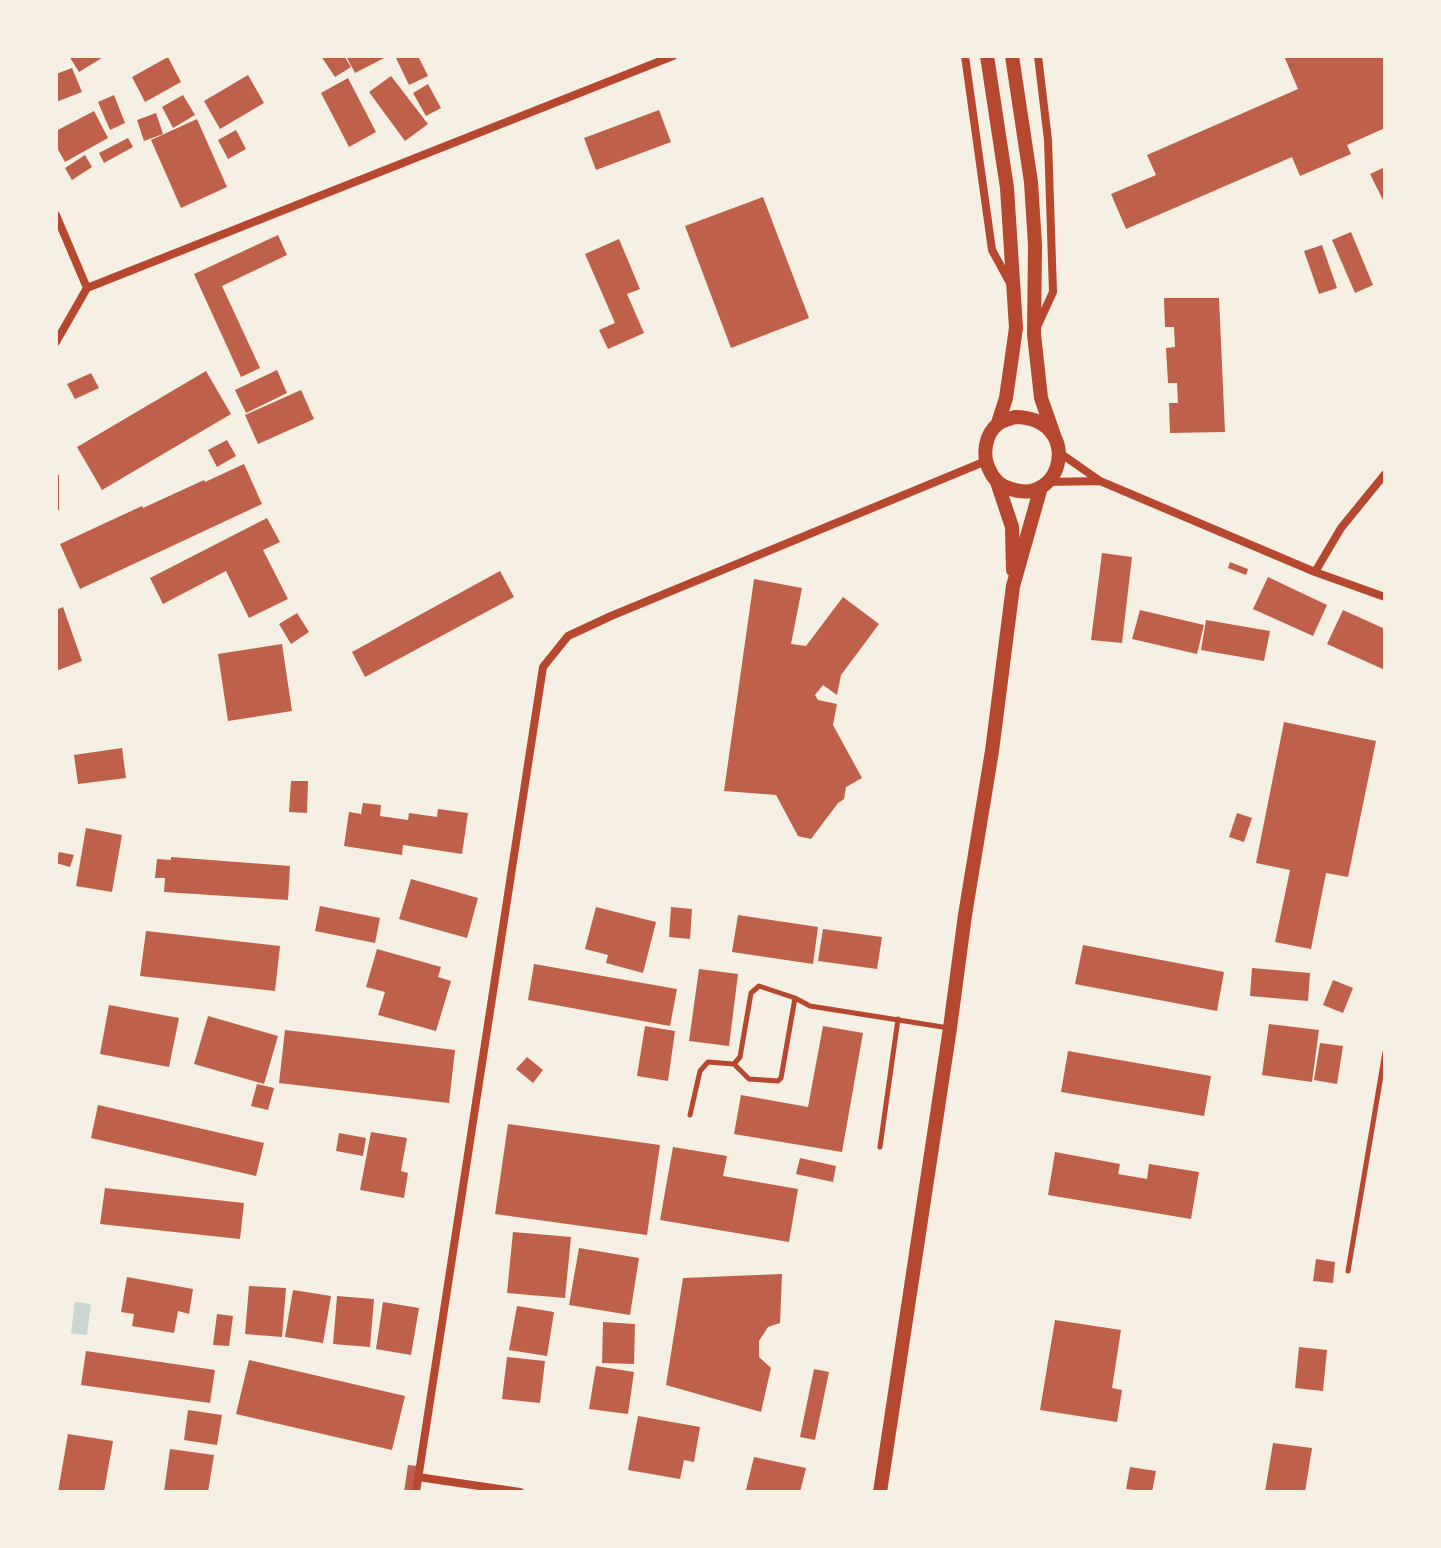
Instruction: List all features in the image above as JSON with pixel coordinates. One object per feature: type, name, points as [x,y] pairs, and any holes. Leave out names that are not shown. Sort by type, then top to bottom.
[{"type":"main road","points":[[987,56],[1007,188],[1016,328],[1006,398],[998,423],[987,441],[986,461],[992,476],[1005,487],[1022,492],[1044,484]]},
{"type":"main road","points":[[1012,56],[1031,182],[1035,245],[1034,334],[1041,398],[1060,453],[1057,469],[1044,484],[1013,586]]},
{"type":"main road","points":[[998,423],[1015,417],[1033,418],[1054,435]]},
{"type":"main road","points":[[880,1492],[992,751],[1013,586],[1012,527],[997,482]]},
{"type":"street","points":[[56,342],[87,288],[673,56]]},
{"type":"street","points":[[965,56],[992,250],[1014,291]]},
{"type":"street","points":[[1034,334],[1053,292],[1048,140],[1038,56]]},
{"type":"street","points":[[56,215],[87,288]]},
{"type":"street","points":[[1060,453],[1100,481],[1315,572],[1385,597]]},
{"type":"street","points":[[416,1492],[543,667],[568,636],[582,629],[986,461]]},
{"type":"street","points":[[1315,572],[1341,528],[1385,474]]},
{"type":"street","points":[[1044,484],[1100,481]]},
{"type":"street","points":[[418,1477],[520,1492]]},
{"type":"lane","points":[[734,1064],[740,1057],[751,993],[759,986],[810,1006],[950,1028]]},
{"type":"lane","points":[[690,1115],[700,1071],[708,1062],[734,1064],[749,1079],[778,1081],[781,1078],[795,998]]},
{"type":"lane","points":[[880,1147],[898,1019]]},
{"type":"lane","points":[[1348,1271],[1385,1052]]},
{"type":"shaded area","points":[[75,1302],[91,1304],[87,1335],[71,1333]]},
{"type":"building","points":[[69,56],[105,56],[79,72]]},
{"type":"building","points":[[321,56],[344,56],[351,67],[335,77]]},
{"type":"building","points":[[346,56],[388,56],[355,73]]},
{"type":"building","points":[[418,56],[428,76],[409,85],[396,58]]},
{"type":"building","points":[[1284,56],[1385,56],[1385,128],[1347,145],[1351,154],[1300,176],[1292,157],[1126,229],[1111,194],[1156,175],[1147,155],[1298,89]]},
{"type":"building","points":[[168,57],[181,82],[145,102],[132,77]]},
{"type":"building","points":[[72,68],[82,92],[56,102],[56,74]]},
{"type":"building","points":[[248,75],[264,103],[220,129],[204,101]]},
{"type":"building","points":[[391,76],[428,124],[405,141],[369,92]]},
{"type":"building","points":[[348,78],[376,132],[349,147],[321,93]]},
{"type":"building","points":[[428,84],[441,108],[426,116],[413,93]]},
{"type":"building","points":[[114,95],[125,123],[110,130],[98,102]]},
{"type":"building","points":[[183,95],[195,115],[173,128],[162,107]]},
{"type":"building","points":[[659,110],[671,142],[596,170],[584,138]]},
{"type":"building","points":[[94,111],[108,138],[65,162],[56,146],[56,131]]},
{"type":"building","points":[[156,113],[163,134],[144,141],[137,120]]},
{"type":"building","points":[[197,119],[227,187],[181,208],[151,140]]},
{"type":"building","points":[[236,130],[246,149],[228,159],[218,140]]},
{"type":"building","points":[[128,138],[133,147],[104,163],[99,153]]},
{"type":"building","points":[[85,155],[92,167],[72,180],[65,168]]},
{"type":"building","points":[[1385,167],[1385,198],[1383,200],[1370,174]]},
{"type":"building","points":[[763,197],[809,318],[731,348],[685,226]]},
{"type":"building","points":[[1351,232],[1373,285],[1355,293],[1332,240]]},
{"type":"building","points":[[278,235],[287,255],[222,286],[260,368],[241,377],[194,274]]},
{"type":"building","points":[[619,239],[640,289],[627,294],[644,333],[608,349],[599,330],[615,323],[585,254]]},
{"type":"building","points":[[1322,245],[1337,288],[1319,294],[1304,251]]},
{"type":"building","points":[[1164,298],[1219,298],[1225,432],[1170,433],[1169,403],[1178,403],[1177,383],[1168,383],[1166,348],[1175,347],[1174,327],[1165,327]]},
{"type":"building","points":[[277,370],[287,393],[246,413],[235,390]]},
{"type":"building","points":[[206,371],[231,414],[102,490],[77,447]]},
{"type":"building","points":[[91,373],[99,388],[75,399],[67,384]]},
{"type":"building","points":[[301,390],[314,419],[258,444],[245,415]]},
{"type":"building","points":[[227,440],[236,456],[217,467],[208,450]]},
{"type":"building","points":[[244,464],[262,504],[80,589],[60,544]]},
{"type":"building","points":[[56,475],[59,475],[59,510],[56,510]]},
{"type":"building","points":[[267,518],[280,542],[263,550],[288,599],[249,618],[226,571],[163,604],[150,578]]},
{"type":"building","points":[[1102,553],[1132,557],[1122,643],[1091,640]]},
{"type":"building","points":[[1230,562],[1248,569],[1246,575],[1228,568]]},
{"type":"building","points":[[500,571],[514,597],[365,677],[352,652]]},
{"type":"building","points":[[1268,577],[1327,605],[1313,636],[1253,609]]},
{"type":"building","points":[[754,579],[802,588],[791,644],[806,646],[843,597],[879,624],[841,675],[837,695],[823,685],[815,695],[818,700],[837,704],[833,725],[862,778],[846,787],[844,799],[811,839],[798,836],[776,795],[724,791]]},
{"type":"building","points":[[63,607],[82,661],[56,671],[56,610]]},
{"type":"building","points":[[1140,610],[1204,625],[1197,654],[1132,639]]},
{"type":"building","points":[[1343,610],[1385,629],[1385,670],[1327,644]]},
{"type":"building","points":[[297,613],[309,632],[291,644],[279,624]]},
{"type":"building","points":[[1206,620],[1270,631],[1264,661],[1201,650]]},
{"type":"building","points":[[282,644],[292,711],[228,721],[218,654]]},
{"type":"building","points":[[1284,722],[1376,741],[1348,877],[1326,873],[1311,949],[1275,942],[1290,870],[1256,863]]},
{"type":"building","points":[[122,748],[126,778],[78,784],[74,755]]},
{"type":"building","points":[[291,781],[308,781],[307,813],[289,812]]},
{"type":"building","points":[[363,803],[381,805],[380,816],[408,820],[409,813],[437,817],[438,809],[468,813],[462,854],[403,845],[402,855],[344,846],[349,812],[361,814]]},
{"type":"building","points":[[1237,813],[1252,818],[1244,842],[1229,837]]},
{"type":"building","points":[[86,828],[122,835],[112,892],[76,886]]},
{"type":"building","points":[[59,852],[74,855],[70,867],[56,863]]},
{"type":"building","points":[[171,857],[290,866],[288,900],[164,892],[165,878],[155,878],[157,859],[171,860]]},
{"type":"building","points":[[411,879],[478,898],[467,938],[399,919]]},
{"type":"building","points":[[320,906],[380,918],[375,943],[315,931]]},
{"type":"building","points":[[596,907],[656,922],[643,973],[606,963],[608,955],[585,949]]},
{"type":"building","points":[[671,907],[692,909],[690,939],[669,937]]},
{"type":"building","points":[[738,915],[818,927],[813,964],[732,952]]},
{"type":"building","points":[[823,929],[882,937],[877,969],[818,961]]},
{"type":"building","points":[[146,931],[280,946],[275,991],[140,976]]},
{"type":"building","points":[[1083,945],[1224,972],[1217,1011],[1075,984]]},
{"type":"building","points":[[377,949],[441,967],[438,977],[451,981],[436,1031],[378,1015],[385,992],[366,987]]},
{"type":"building","points":[[534,964],[677,989],[670,1026],[528,1000]]},
{"type":"building","points":[[1252,968],[1310,973],[1308,1001],[1250,996]]},
{"type":"building","points":[[699,969],[738,974],[729,1046],[689,1041]]},
{"type":"building","points":[[1333,980],[1353,988],[1343,1013],[1323,1005]]},
{"type":"building","points":[[109,1005],[179,1018],[169,1067],[100,1054]]},
{"type":"building","points":[[208,1016],[278,1036],[264,1084],[194,1064]]},
{"type":"building","points":[[1269,1024],[1319,1030],[1312,1082],[1262,1075]]},
{"type":"building","points":[[645,1026],[675,1031],[668,1081],[637,1076]]},
{"type":"building","points":[[823,1026],[863,1033],[842,1152],[734,1134],[741,1095],[808,1107]]},
{"type":"building","points":[[285,1030],[455,1050],[449,1103],[279,1083]]},
{"type":"building","points":[[1320,1043],[1343,1046],[1337,1084],[1314,1080]]},
{"type":"building","points":[[1068,1051],[1211,1076],[1204,1116],[1061,1092]]},
{"type":"building","points":[[527,1057],[543,1070],[533,1083],[516,1069]]},
{"type":"building","points":[[257,1084],[274,1088],[268,1110],[251,1106]]},
{"type":"building","points":[[98,1105],[264,1143],[256,1176],[91,1138]]},
{"type":"building","points":[[508,1124],[660,1145],[647,1235],[495,1214]]},
{"type":"building","points":[[371,1132],[407,1138],[401,1171],[408,1173],[404,1198],[360,1190]]},
{"type":"building","points":[[339,1133],[366,1138],[363,1156],[336,1151]]},
{"type":"building","points":[[673,1147],[727,1156],[723,1176],[798,1189],[789,1242],[660,1220]]},
{"type":"building","points":[[1055,1152],[1120,1164],[1118,1174],[1147,1179],[1149,1164],[1199,1172],[1191,1219],[1048,1195]]},
{"type":"building","points":[[800,1158],[836,1166],[833,1182],[796,1174]]},
{"type":"building","points":[[105,1188],[244,1203],[240,1239],[100,1224]]},
{"type":"building","points":[[513,1232],[571,1237],[565,1298],[507,1293]]},
{"type":"building","points":[[579,1248],[639,1258],[630,1315],[569,1305]]},
{"type":"building","points":[[1316,1259],[1335,1262],[1333,1283],[1313,1281]]},
{"type":"building","points":[[782,1274],[780,1323],[768,1327],[759,1341],[759,1357],[771,1368],[761,1412],[666,1385],[683,1278]]},
{"type":"building","points":[[127,1277],[193,1289],[189,1314],[178,1311],[174,1333],[132,1326],[134,1314],[121,1312]]},
{"type":"building","points":[[249,1286],[286,1288],[282,1337],[245,1334]]},
{"type":"building","points":[[293,1290],[331,1296],[323,1343],[285,1337]]},
{"type":"building","points":[[337,1296],[374,1299],[370,1347],[333,1344]]},
{"type":"building","points":[[383,1302],[419,1308],[411,1355],[376,1349]]},
{"type":"building","points":[[517,1306],[554,1312],[547,1356],[509,1350]]},
{"type":"building","points":[[217,1314],[233,1316],[229,1346],[213,1345]]},
{"type":"building","points":[[1055,1320],[1121,1330],[1112,1388],[1122,1390],[1117,1422],[1040,1410]]},
{"type":"building","points":[[603,1322],[635,1324],[634,1364],[602,1363]]},
{"type":"building","points":[[1299,1347],[1327,1350],[1323,1391],[1295,1388]]},
{"type":"building","points":[[86,1351],[215,1370],[210,1403],[81,1385]]},
{"type":"building","points":[[507,1357],[545,1361],[540,1403],[502,1399]]},
{"type":"building","points":[[249,1360],[405,1396],[392,1450],[236,1414]]},
{"type":"building","points":[[596,1366],[634,1372],[628,1414],[589,1409]]},
{"type":"building","points":[[814,1369],[829,1372],[815,1440],[800,1437]]},
{"type":"building","points":[[188,1410],[222,1415],[217,1445],[184,1440]]},
{"type":"building","points":[[638,1416],[700,1427],[694,1462],[684,1460],[680,1479],[628,1470]]},
{"type":"building","points":[[68,1434],[113,1441],[104,1492],[58,1492]]},
{"type":"building","points":[[1273,1443],[1312,1448],[1305,1492],[1265,1492]]},
{"type":"building","points":[[170,1449],[214,1455],[208,1492],[164,1492]]},
{"type":"building","points":[[754,1457],[806,1468],[800,1492],[746,1490]]},
{"type":"building","points":[[408,1465],[418,1466],[415,1492],[404,1492]]},
{"type":"building","points":[[1130,1467],[1156,1471],[1152,1492],[1126,1489]]}]
